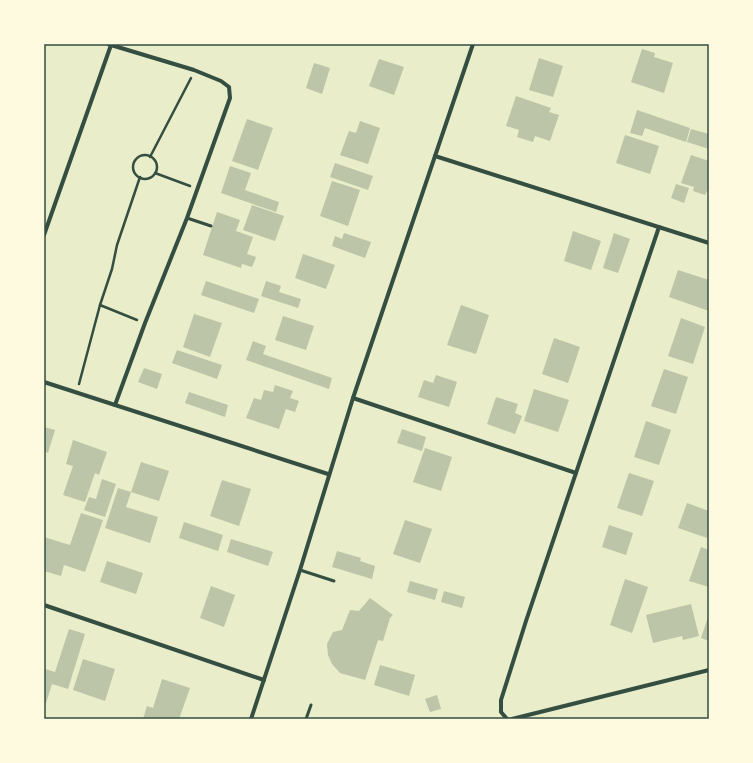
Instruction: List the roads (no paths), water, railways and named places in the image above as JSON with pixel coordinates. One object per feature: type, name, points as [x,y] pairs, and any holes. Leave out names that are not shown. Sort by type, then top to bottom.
[{"type":"street","points":[[44,234],[109,44],[194,70],[221,81],[230,87],[230,98],[187,218],[115,405]]},
{"type":"street","points":[[251,719],[300,570],[328,474],[473,44]]},
{"type":"street","points":[[435,156],[709,243]]},
{"type":"street","points":[[507,719],[501,712],[501,700],[526,621],[659,227]]},
{"type":"street","points":[[44,382],[328,474]]},
{"type":"street","points":[[353,398],[576,473]]},
{"type":"street","points":[[44,605],[264,680]]},
{"type":"street","points":[[512,719],[709,670]]},
{"type":"lane","points":[[187,218],[211,226]]},
{"type":"lane","points":[[300,570],[334,581]]},
{"type":"lane","points":[[306,719],[311,704]]}]
